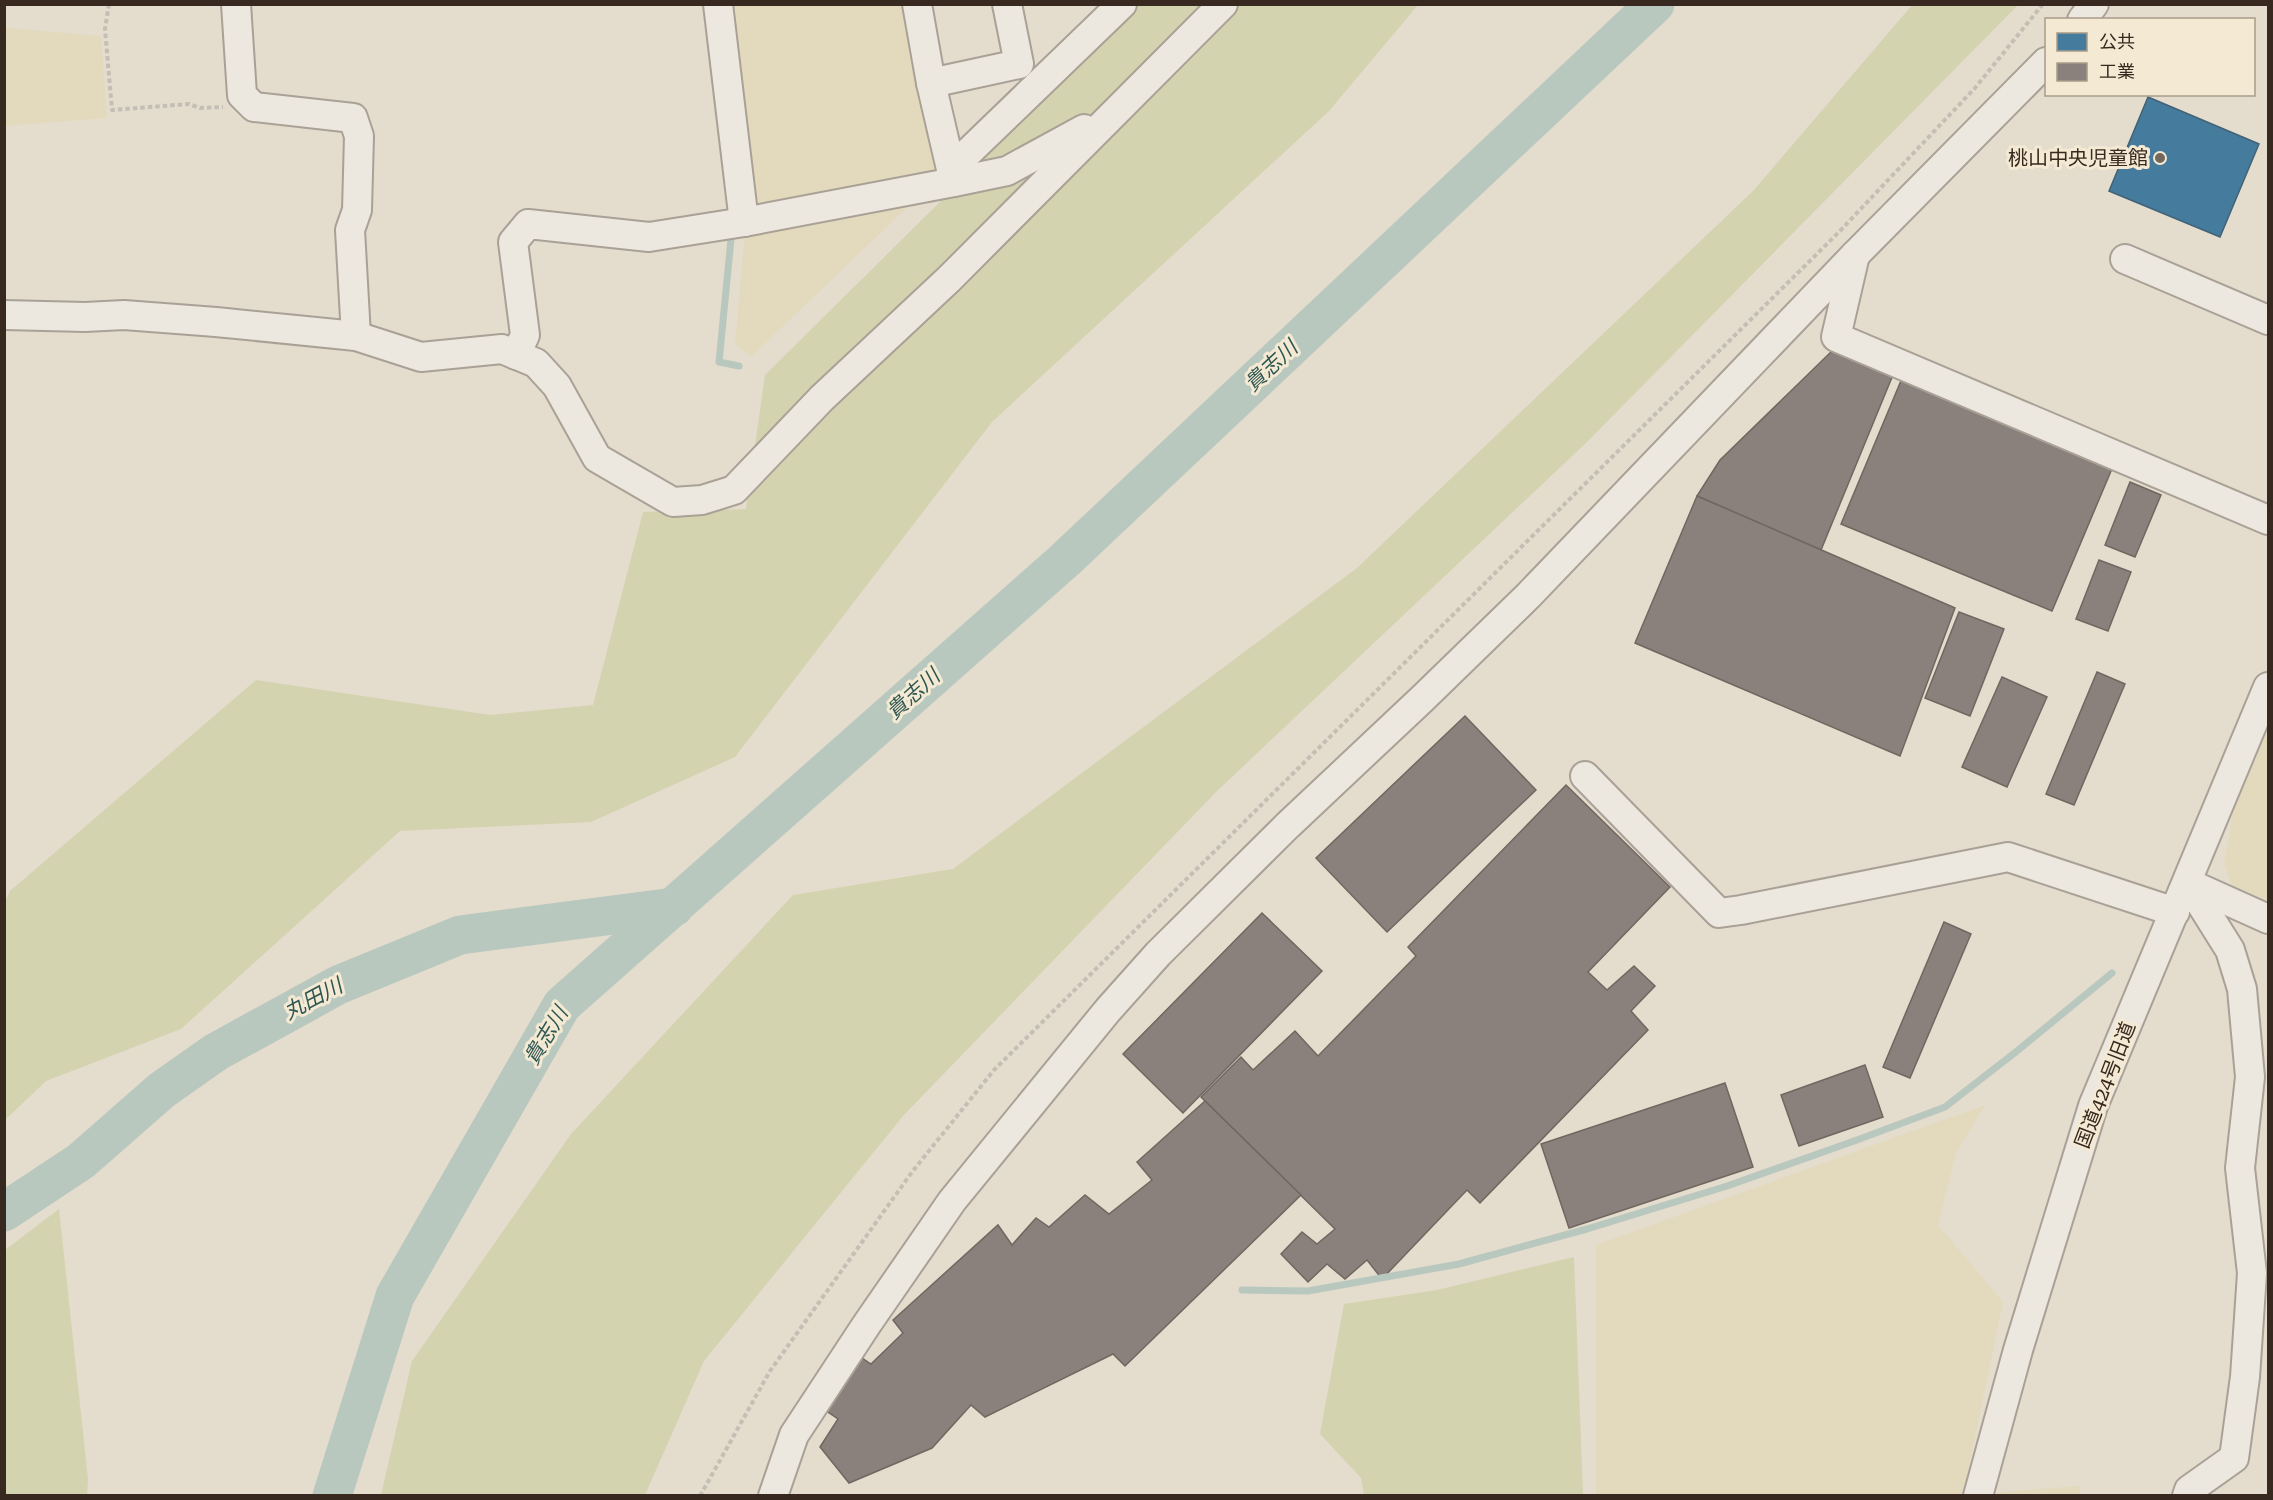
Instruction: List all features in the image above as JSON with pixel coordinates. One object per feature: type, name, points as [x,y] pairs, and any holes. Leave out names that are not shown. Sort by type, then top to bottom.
[{"type":"street","points":[[236,4],[242,95],[254,107],[353,118],[359,136],[357,210],[350,230],[356,336]]},
{"type":"street","points":[[718,4],[744,222]]},
{"type":"street","points":[[917,4],[931,83],[952,176]]},
{"type":"street","points":[[1007,4],[1019,64]]},
{"type":"street","points":[[4,315],[85,317],[124,315],[356,336],[421,357],[502,349],[536,363],[557,386],[597,458],[673,502],[702,500],[734,490],[822,399],[948,279],[1223,4]]},
{"type":"street","points":[[2084,18],[2094,4]]},
{"type":"street","points":[[952,176],[1113,9]]},
{"type":"street","points":[[931,83],[1074,51]]},
{"type":"street","points":[[773,1496],[794,1435],[880,1305],[952,1201],[1108,1010],[1158,954],[1287,826],[1528,596],[1855,255],[2045,63]]},
{"type":"street","points":[[516,355],[525,335],[513,242],[528,224],[649,237],[744,222],[952,176],[1007,171],[1089,127],[1104,123]]},
{"type":"street","points":[[1855,255],[1836,337],[2268,520]]},
{"type":"street","points":[[2125,259],[2268,320]]},
{"type":"street","name":"国道424号旧道","points":[[1978,1496],[2018,1350],[2093,1106],[2268,687]]},
{"type":"street","points":[[1585,776],[1719,913],[2008,857],[2175,912]]},
{"type":"street","points":[[2188,883],[2268,918]]},
{"type":"street","points":[[2187,1496],[2188,1490],[2234,1458],[2245,1377],[2252,1273],[2240,1168],[2250,1077],[2242,989],[2230,950],[2188,883]]},
{"type":"path","points":[[109,4],[105,28],[112,110],[189,104],[200,108],[254,107]]},
{"type":"shaded area","points":[[724,5],[908,5],[937,170],[926,181],[750,214]]},
{"type":"shaded area","points":[[5,28],[101,36],[107,118],[5,126]]},
{"type":"shaded area","points":[[918,197],[751,357],[735,345],[745,230]]},
{"type":"shaded area","points":[[2268,730],[2268,900],[2232,886],[2224,863],[2233,811]]},
{"type":"shaded area","points":[[1985,1105],[1956,1153],[1938,1225],[2003,1302],[1963,1495],[1596,1495],[1596,1245]]},
{"type":"shaded area","points":[[2081,1486],[2080,1495],[1998,1495],[1998,1492]]},
{"type":"green space","points":[[1913,4],[2018,5],[1588,441],[1217,791],[903,1116],[704,1361],[645,1495],[381,1495],[412,1361],[571,1134],[793,895],[953,869],[1357,568],[1753,191]]},
{"type":"green space","points":[[1139,5],[1418,5],[1329,111],[992,422],[735,757],[591,822],[400,831],[181,1029],[46,1081],[5,1120],[4,904],[10,891],[256,680],[490,715],[593,705],[643,512],[746,509],[765,375]]},
{"type":"green space","points":[[59,1209],[88,1479],[87,1495],[5,1495],[5,1250]]},
{"type":"green space","points":[[1574,1257],[1583,1495],[1364,1495],[1361,1478],[1320,1434],[1344,1304],[1437,1290]]},
{"type":"building: 公共","points":[[2148,97],[2259,144],[2220,237],[2109,191]]},
{"type":"building: 工業","points":[[1834,349],[1895,370],[1821,550],[1697,496],[1720,460]]},
{"type":"building: 工業","points":[[1903,376],[2114,464],[2052,611],[1841,524]]},
{"type":"building: 工業","points":[[2130,482],[2161,495],[2135,557],[2105,545]]},
{"type":"building: 工業","points":[[1697,496],[1955,608],[1900,756],[1635,643]]},
{"type":"building: 工業","points":[[2099,560],[2131,572],[2108,631],[2076,619]]},
{"type":"building: 工業","points":[[1959,612],[2004,629],[1970,716],[1925,698]]},
{"type":"building: 工業","points":[[2097,672],[2125,684],[2074,805],[2046,794]]},
{"type":"building: 工業","points":[[2002,677],[2047,697],[2007,787],[1962,767]]},
{"type":"building: 工業","points":[[1465,716],[1536,790],[1387,932],[1316,858]]},
{"type":"building: 工業","points":[[1566,785],[1670,887],[1588,972],[1607,990],[1634,966],[1655,986],[1631,1011],[1648,1030],[1480,1203],[1467,1190],[1382,1279],[1367,1260],[1345,1279],[1327,1264],[1308,1282],[1281,1254],[1302,1232],[1317,1244],[1335,1229],[1201,1097],[1241,1057],[1253,1070],[1295,1031],[1318,1056],[1416,956],[1408,947]]},
{"type":"building: 工業","points":[[1262,913],[1322,971],[1183,1113],[1123,1054]]},
{"type":"building: 工業","points":[[1944,922],[1971,934],[1910,1078],[1883,1067]]},
{"type":"building: 工業","points":[[1865,1065],[1883,1117],[1799,1146],[1781,1095]]},
{"type":"building: 工業","points":[[1725,1083],[1753,1167],[1569,1228],[1541,1144]]},
{"type":"building: 工業","points":[[1205,1101],[1301,1195],[1125,1366],[1113,1354],[985,1417],[971,1405],[932,1448],[849,1483],[820,1447],[838,1419],[822,1408],[859,1356],[871,1364],[903,1333],[893,1320],[998,1225],[1012,1245],[1036,1218],[1049,1227],[1085,1195],[1109,1214],[1152,1180],[1137,1162]]},
{"type":"waterway","name":"貴志川","points":[[332,1496],[395,1296],[562,1005],[1066,559],[1655,4]]},
{"type":"waterway","points":[[732,229],[719,362],[739,366]]},
{"type":"waterway","name":"丸田川","points":[[4,1212],[81,1161],[162,1090],[216,1052],[338,985],[460,935],[674,907]]},
{"type":"waterway","points":[[1242,1290],[1308,1291],[1459,1264],[1587,1229],[1727,1186],[1857,1140],[1945,1107],[2112,973]]},
{"type":"place","name":"桃山中央児童館","points":[[2160,158]]}]
